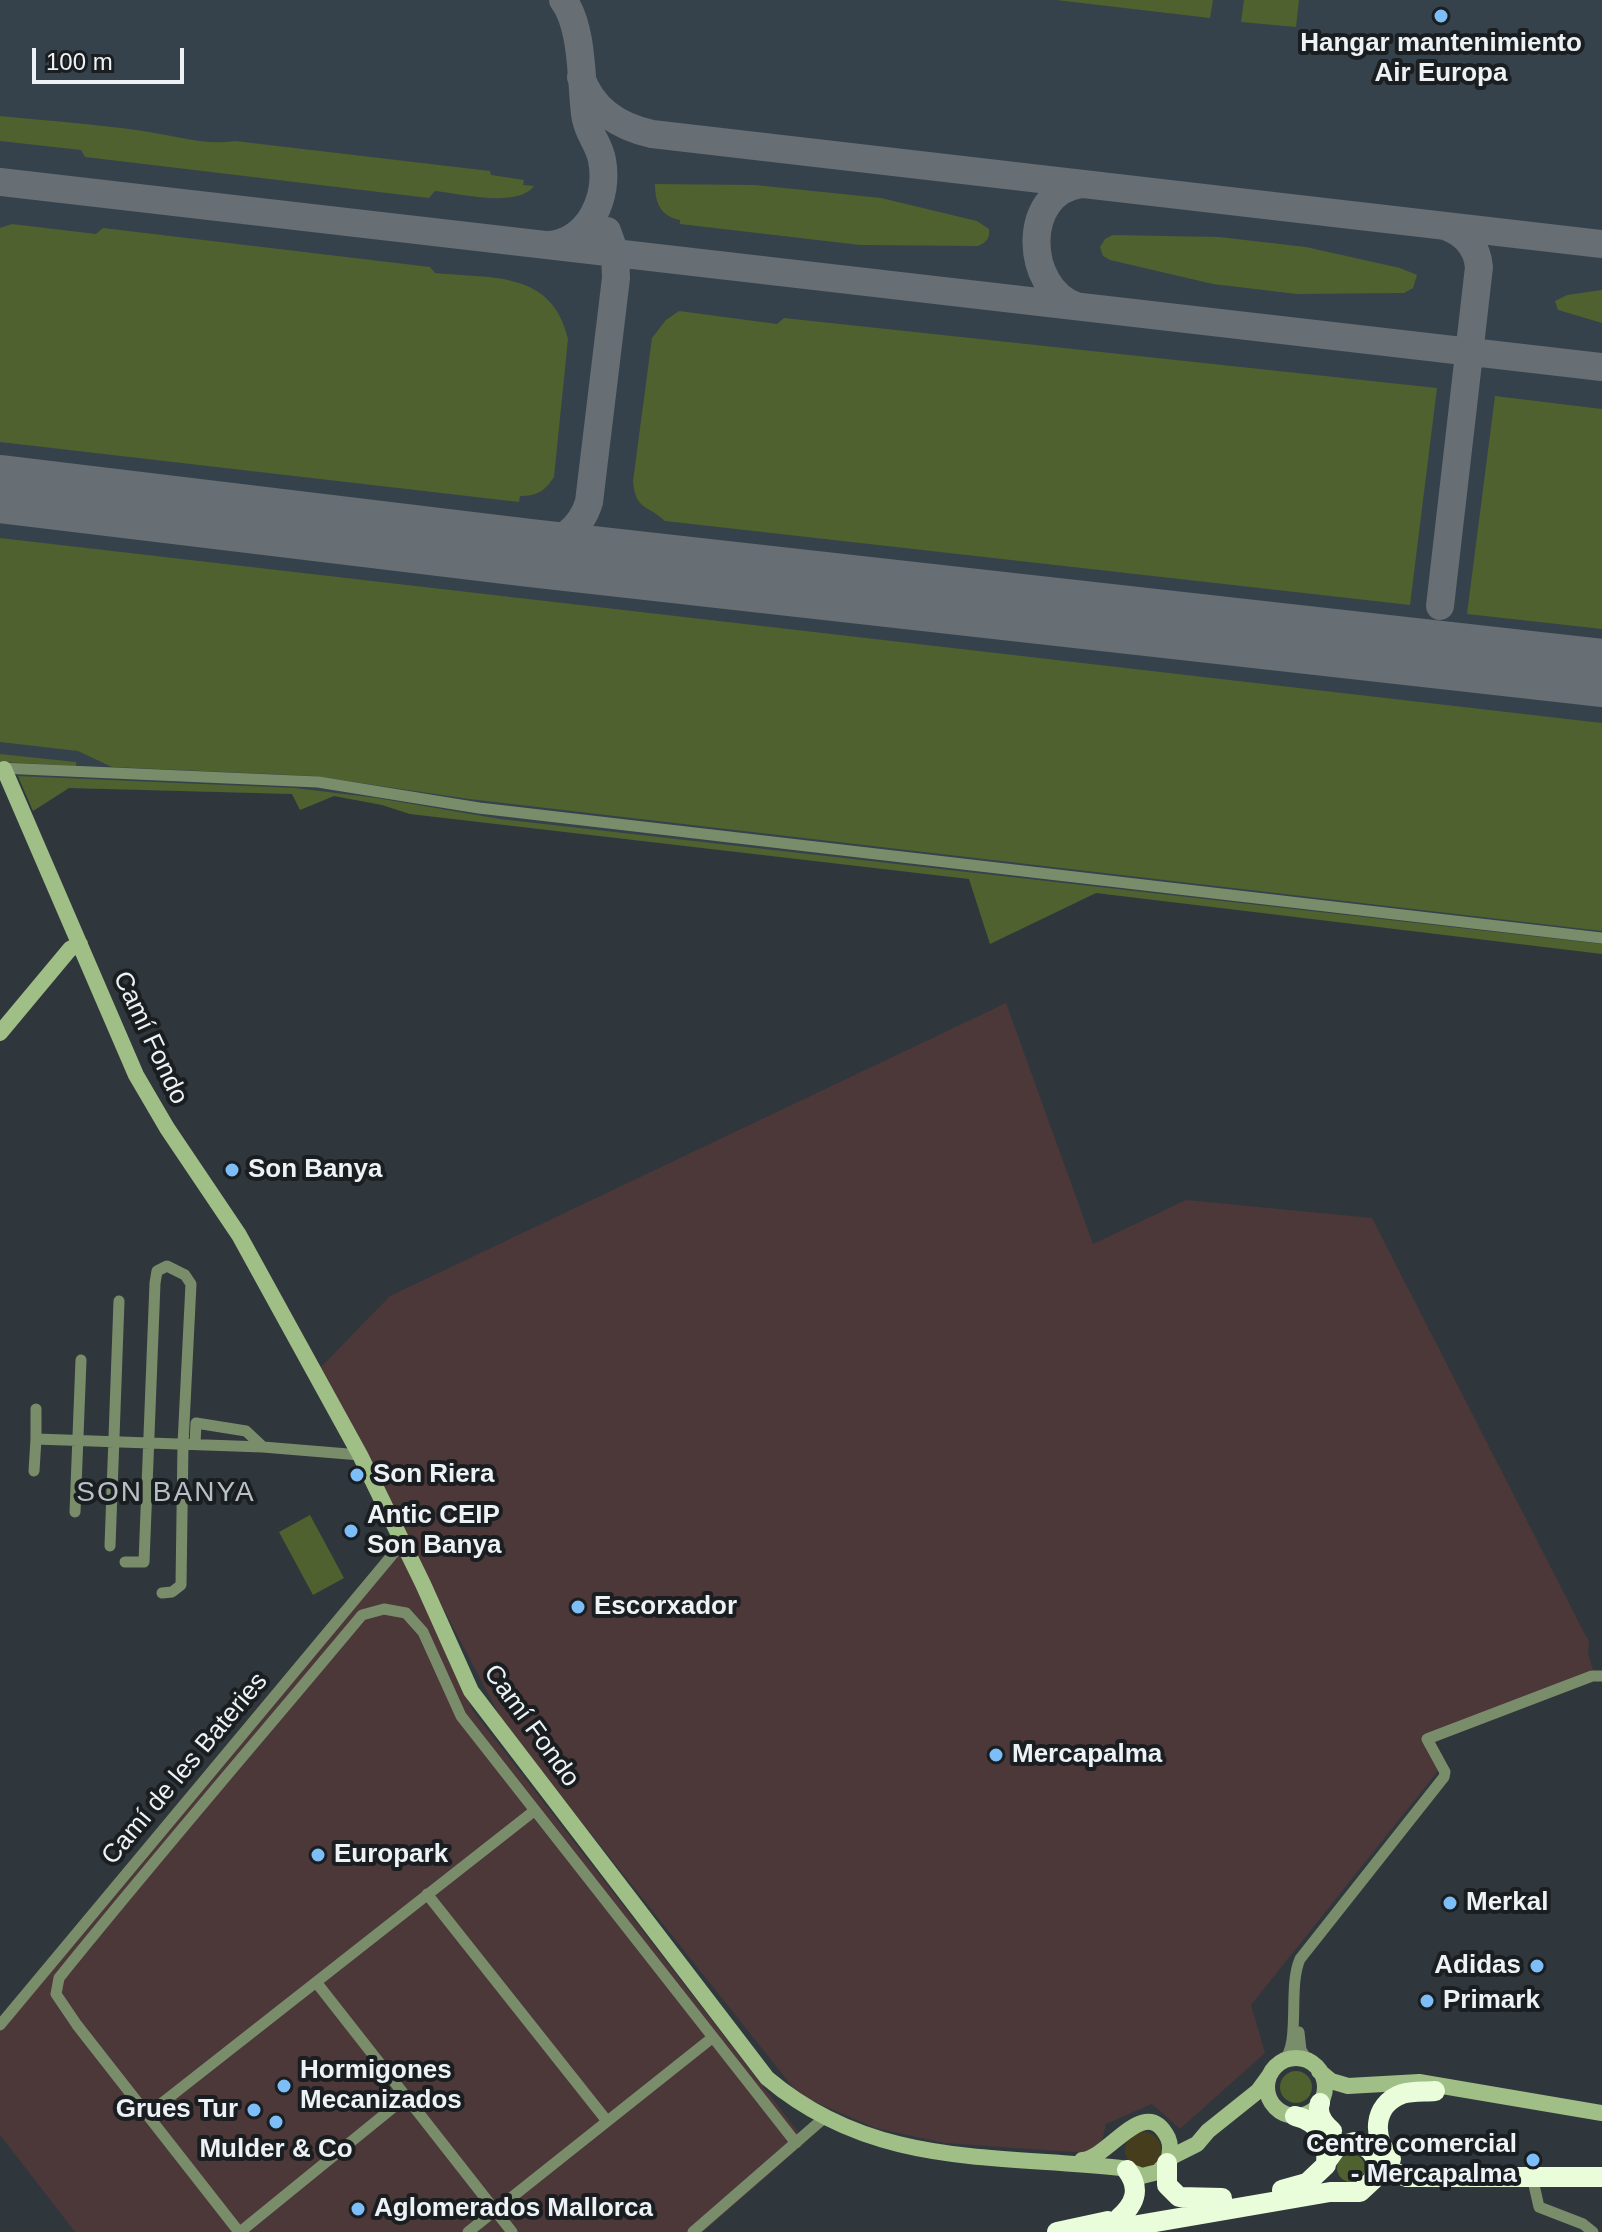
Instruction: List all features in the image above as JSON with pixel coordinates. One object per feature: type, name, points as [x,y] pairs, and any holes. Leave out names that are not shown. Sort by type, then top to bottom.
[{"type":"highway","points":[[1435,2091],[1402,2094],[1388,2102],[1378,2121],[1381,2147],[1393,2161],[1410,2170],[1445,2169],[1484,2175]]},
{"type":"highway","points":[[1320,2102],[1318,2110],[1326,2124],[1337,2134],[1366,2146],[1389,2171],[1407,2177],[1554,2176],[1599,2185]]},
{"type":"highway","points":[[1288,2114],[1309,2121],[1321,2133],[1326,2144],[1330,2182],[1344,2192]]},
{"type":"highway","points":[[1167,2163],[1166,2181],[1175,2195],[1184,2199],[1253,2194],[1303,2185],[1326,2163],[1337,2147],[1354,2142]]},
{"type":"highway","points":[[1367,2188],[1376,2176],[1376,2160]]},
{"type":"highway","points":[[1119,2218],[1131,2206],[1136,2191],[1134,2180],[1127,2170]]},
{"type":"highway","points":[[1097,2232],[1189,2214],[1330,2192],[1356,2193],[1381,2186],[1599,2185]]},
{"type":"highway","points":[[1058,2232],[1217,2198]]},
{"type":"street","points":[[2,768],[318,782],[495,810],[1602,938]]},
{"type":"street","name":"Camí Fondo","points":[[2,768],[136,1075],[167,1128],[239,1235],[360,1455],[471,1691],[767,2078],[794,2101],[824,2118],[884,2141],[922,2151],[1067,2162],[1127,2170]]},
{"type":"street","points":[[0,1033],[70,949],[80,944]]},
{"type":"street","points":[[125,1562],[144,1562],[155,1283],[157,1271],[167,1266],[185,1275],[191,1284],[189,1444],[181,1585],[172,1592],[162,1593]]},
{"type":"street","points":[[110,1546],[119,1301]]},
{"type":"street","points":[[75,1512],[81,1360]]},
{"type":"street","points":[[34,1471],[36,1409]]},
{"type":"street","points":[[189,1444],[196,1423],[246,1431],[263,1447]]},
{"type":"street","points":[[36,1439],[263,1447],[360,1455]]},
{"type":"street","name":"Camí de les Bateries","points":[[0,2025],[403,1542]]},
{"type":"street","points":[[406,2097],[240,2232],[56,1994],[59,1978],[146,1869],[225,1780],[362,1615],[384,1609],[406,1613],[423,1632],[461,1716],[796,2143]]},
{"type":"street","points":[[1123,2133],[1118,2154],[1127,2170],[1147,2176],[1158,2172],[1177,2153],[1197,2144],[1208,2131],[1258,2091],[1282,2062],[1292,2048],[1294,1980],[1305,1952],[1444,1777],[1445,1772],[1427,1739],[1592,1676],[1602,1676]]},
{"type":"street","points":[[148,2114],[534,1811]]},
{"type":"street","points":[[427,1894],[607,2121]]},
{"type":"street","points":[[316,1982],[512,2232]]},
{"type":"street","points":[[1294,2012],[1301,2050],[1331,2081],[1348,2086],[1419,2082],[1598,2111]]},
{"type":"street","points":[[468,2232],[712,2038]]},
{"type":"street","points":[[1282,2062],[1295,2059],[1314,2066],[1324,2089],[1320,2102]]},
{"type":"street","points":[[1269,2076],[1269,2098],[1288,2114]]},
{"type":"street","points":[[1234,2111],[1261,2105],[1288,2114],[1309,2112],[1329,2095],[1389,2087],[1461,2090]]},
{"type":"street","points":[[693,2232],[824,2118]]},
{"type":"street","points":[[1067,2162],[1097,2156],[1130,2126],[1143,2123],[1153,2124],[1174,2138],[1183,2139],[1208,2131]]},
{"type":"street","points":[[1164,2132],[1171,2146],[1167,2163]]},
{"type":"street","points":[[1534,2185],[1539,2207],[1583,2224],[1593,2232]]},
{"type":"shaded area","points":[[0,0],[1602,0],[1602,952],[1096,893],[990,944],[969,879],[410,814],[334,796],[300,810],[292,794],[69,788],[33,811],[10,760],[0,759]]},
{"type":"shaded area","name":"Mercapalma","points":[[1006,1003],[1093,1244],[1186,1200],[1372,1218],[1589,1642],[1588,1653],[1593,1670],[1422,1738],[1438,1771],[1251,2005],[1265,2053],[1180,2129],[1152,2104],[1106,2124],[1102,2141],[1086,2153],[944,2143],[875,2128],[799,2095],[505,1726],[318,1370],[390,1296]]},
{"type":"shaded area","points":[[401,1553],[473,1711],[806,2142],[703,2232],[75,2232],[0,2135],[0,2029]]},
{"type":"green space","points":[[1056,0],[1213,0],[1210,18]]},
{"type":"green space","points":[[1244,0],[1299,0],[1296,27],[1241,22]]},
{"type":"green space","points":[[0,116],[125,129],[200,141],[235,141],[490,171],[491,175],[524,180],[523,185],[534,186],[526,193],[502,198],[435,191],[429,198],[85,157],[81,150],[0,141]]},
{"type":"green space","points":[[655,184],[755,185],[881,198],[977,221],[989,229],[989,235],[978,246],[860,245],[680,224],[680,220],[668,216],[660,208]]},
{"type":"green space","points":[[12,224],[96,234],[103,228],[430,267],[435,273],[498,278],[534,289],[549,300],[560,317],[568,339],[554,477],[540,492],[520,496],[519,502],[0,442],[0,228]]},
{"type":"green space","points":[[1113,235],[1219,237],[1306,247],[1400,268],[1417,275],[1413,288],[1404,293],[1297,294],[1213,284],[1110,260],[1103,256],[1100,247],[1105,239]]},
{"type":"green space","points":[[1602,290],[1602,323],[1558,310],[1555,301],[1567,295]]},
{"type":"green space","points":[[679,311],[777,324],[784,318],[1437,388],[1410,605],[665,521],[643,506],[636,497],[633,481],[652,338],[666,320]]},
{"type":"green space","points":[[1495,396],[1602,409],[1602,629],[1467,614]]},
{"type":"green space","points":[[0,538],[1602,723],[1602,931],[469,799],[313,776],[112,767],[78,751],[0,742]]},
{"type":"green space","points":[[0,754],[76,762],[76,766],[0,762]]},
{"type":"green space","points":[[18,776],[295,788],[500,819],[1602,944],[1602,954],[1096,893],[990,944],[969,879],[410,814],[334,796],[300,810],[292,794],[69,788],[33,811]]},
{"type":"green space","points":[[310,1515],[344,1578],[313,1595],[279,1532]]},
{"type":"green space","points":[[1296,2071],[1307,2076],[1312,2087],[1307,2098],[1296,2103],[1285,2098],[1280,2087],[1285,2076]]},
{"type":"green space","points":[[1351,2154],[1361,2158],[1365,2168],[1361,2178],[1351,2182],[1341,2178],[1337,2168],[1341,2158]]},
{"type":"sand","points":[[1143,2132],[1156,2137],[1161,2150],[1156,2163],[1143,2168],[1130,2163],[1125,2150],[1130,2137]]},
{"type":"taxiway","points":[[550,245],[576,235],[586,226],[599,202],[603,174],[602,160],[586,121],[578,39],[570,11],[563,0]]},
{"type":"taxiway","points":[[581,77],[600,108],[618,122],[652,134],[1602,244]]},
{"type":"taxiway","points":[[0,182],[1602,367]]},
{"type":"taxiway","points":[[1076,306],[1059,296],[1046,280],[1036,241],[1039,221],[1048,204],[1061,191],[1081,184]]},
{"type":"taxiway","points":[[1440,606],[1479,267],[1469,241],[1445,226]]},
{"type":"taxiway","points":[[530,553],[567,535],[580,521],[589,502],[616,278],[615,253],[607,231]]},
{"type":"runway","points":[[0,489],[530,553],[1602,673]]},
{"type":"place","name":"Hangar mantenimiento Air Europa","points":[[1441,16]]},
{"type":"place","name":"Son Banya","points":[[232,1170]]},
{"type":"place","name":"Son Riera","points":[[357,1475]]},
{"type":"place","name":"Antic CEIP Son Banya","points":[[351,1531]]},
{"type":"place","name":"Escorxador","points":[[578,1607]]},
{"type":"place","name":"Mercapalma","points":[[996,1755]]},
{"type":"place","name":"Europark","points":[[318,1855]]},
{"type":"place","name":"Merkal","points":[[1450,1903]]},
{"type":"place","name":"Adidas","points":[[1537,1966]]},
{"type":"place","name":"Primark","points":[[1427,2001]]},
{"type":"place","name":"Hormigones Mecanizados","points":[[284,2086]]},
{"type":"place","name":"Grues Tur","points":[[254,2110]]},
{"type":"place","name":"Mulder & Co","points":[[276,2122]]},
{"type":"place","name":"Centre comercial - Mercapalma","points":[[1533,2160]]},
{"type":"place","name":"Aglomerados Mallorca","points":[[358,2209]]},
{"type":"district","name":"SON BANYA","points":[[166,1493]]}]
